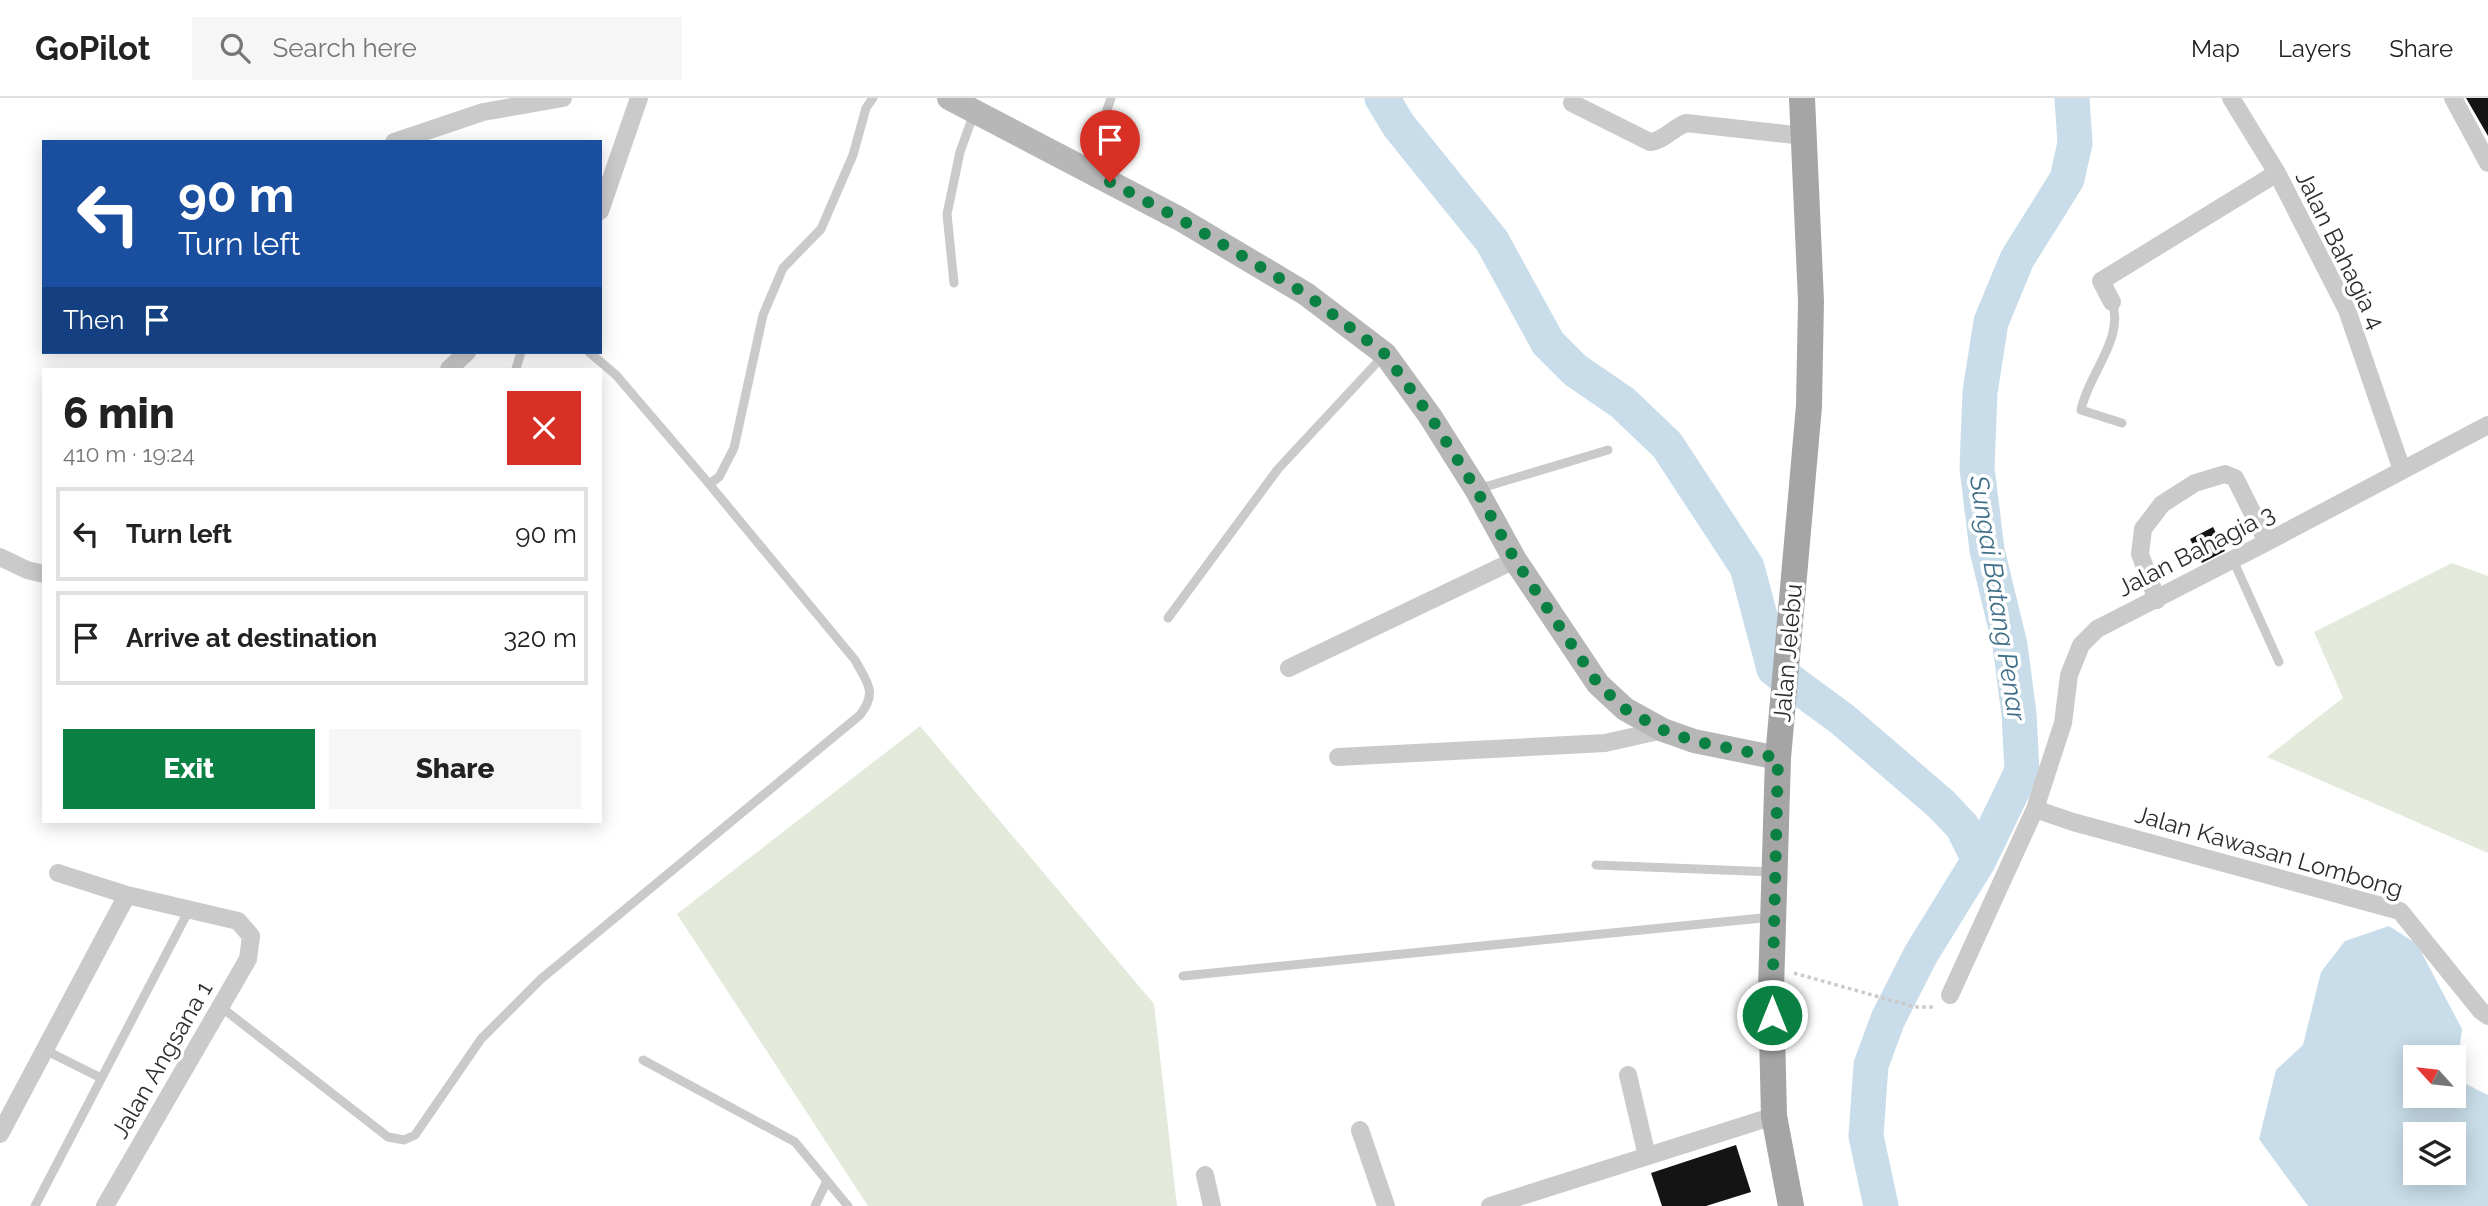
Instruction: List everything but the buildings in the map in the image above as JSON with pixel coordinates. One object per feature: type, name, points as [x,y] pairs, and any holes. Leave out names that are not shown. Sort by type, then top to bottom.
[{"type":"main road","name":"Jalan Jelebu","points":[[1791,1206],[1774,1116],[1772,967],[1778,758],[1809,406],[1811,301],[1802,98]]},
{"type":"street","points":[[400,140],[483,112],[563,98]]},
{"type":"street","points":[[602,205],[639,98]]},
{"type":"street","points":[[949,98],[1180,219],[1306,294],[1385,354],[1430,416],[1476,489],[1515,560],[1598,684],[1625,709],[1663,730],[1694,741],[1778,758]]},
{"type":"street","name":"Jalan Bahagia 4","points":[[2231,98],[2277,173],[2347,310],[2402,470]]},
{"type":"street","points":[[2453,98],[2488,163]]},
{"type":"street","points":[[1572,103],[1650,142],[1657,142],[1686,123],[1804,135]]},
{"type":"street","points":[[2112,302],[2101,281],[2277,173]]},
{"type":"street","points":[[450,368],[465,354]]},
{"type":"street","name":"Jalan Bahagia 3","points":[[1950,995],[2035,809],[2063,723],[2069,675],[2081,645],[2096,629],[2157,600],[2488,425]]},
{"type":"street","points":[[2157,600],[2140,554],[2144,529],[2162,504],[2194,482],[2225,474],[2235,478],[2267,542]]},
{"type":"street","points":[[0,557],[27,570],[42,574]]},
{"type":"street","points":[[1289,668],[1515,560]]},
{"type":"street","points":[[1338,757],[1605,743],[1663,730]]},
{"type":"street","name":"Jalan Kawasan Lombong","points":[[2035,809],[2073,822],[2400,911],[2481,1011],[2488,1016]]},
{"type":"street","points":[[58,873],[127,895],[189,910]]},
{"type":"street","points":[[0,1135],[127,895]]},
{"type":"street","name":"Jalan Angsana 1","points":[[106,1206],[248,959],[251,936],[237,921],[189,910]]},
{"type":"street","points":[[1628,1075],[1647,1156]]},
{"type":"street","points":[[1490,1206],[1774,1116]]},
{"type":"street","points":[[1360,1130],[1386,1206]]},
{"type":"street","points":[[1205,1175],[1212,1206]]},
{"type":"lane","points":[[709,484],[719,477],[734,448],[763,315],[783,268],[821,229],[853,155],[866,108],[873,98]]},
{"type":"lane","points":[[1086,170],[1111,98]]},
{"type":"lane","points":[[954,282],[947,214],[960,152],[975,111]]},
{"type":"lane","points":[[2112,302],[2117,316],[2105,354],[2084,395],[2081,410],[2122,423]]},
{"type":"lane","points":[[221,1007],[388,1137],[404,1140],[415,1135],[481,1040],[541,979],[860,715],[869,704],[871,690],[855,660],[709,484],[615,375],[591,354]]},
{"type":"lane","points":[[1168,618],[1278,469],[1385,354]]},
{"type":"lane","points":[[1476,489],[1608,450]]},
{"type":"lane","points":[[2233,560],[2278,662]]},
{"type":"lane","points":[[1597,865],[1775,872]]},
{"type":"lane","points":[[35,1206],[189,910]]},
{"type":"lane","points":[[1184,976],[1774,917]]},
{"type":"lane","points":[[45,1050],[101,1078]]},
{"type":"lane","points":[[643,1060],[795,1142],[848,1206]]},
{"type":"lane","points":[[815,1206],[827,1181]]},
{"type":"path","points":[[1772,967],[1915,1007]]},
{"type":"green space","points":[[2452,563],[2488,576],[2488,853],[2267,757],[2343,698],[2314,632]]},
{"type":"green space","points":[[920,726],[1154,1004],[1177,1206],[868,1206],[677,914]]},
{"type":"water","points":[[2389,926],[2417,944],[2462,1029],[2460,1045],[2403,1045],[2403,1108],[2466,1108],[2466,1084],[2488,1095],[2488,1206],[2308,1206],[2259,1139],[2276,1070],[2303,1045],[2321,972],[2345,941]]},
{"type":"waterway","points":[[1382,98],[1399,126],[1492,241],[1548,343],[1575,370],[1623,403],[1667,445],[1747,567],[1774,669],[1842,719],[1941,804],[1962,826],[1979,860]]},
{"type":"waterway","name":"Sungai Batang Penar","points":[[1881,1206],[1866,1136],[1871,1065],[1888,1019],[1921,954],[1979,860],[2022,771],[2019,714],[2010,645],[1987,550],[1977,468],[1980,392],[1991,322],[2017,259],[2067,179],[2075,143],[2072,98]]},
{"type":"route","points":[[1110,182],[1180,219],[1306,294],[1385,354],[1430,416],[1476,489],[1515,560],[1598,684],[1625,709],[1663,730],[1694,741],[1778,758],[1772,1015]]}]
